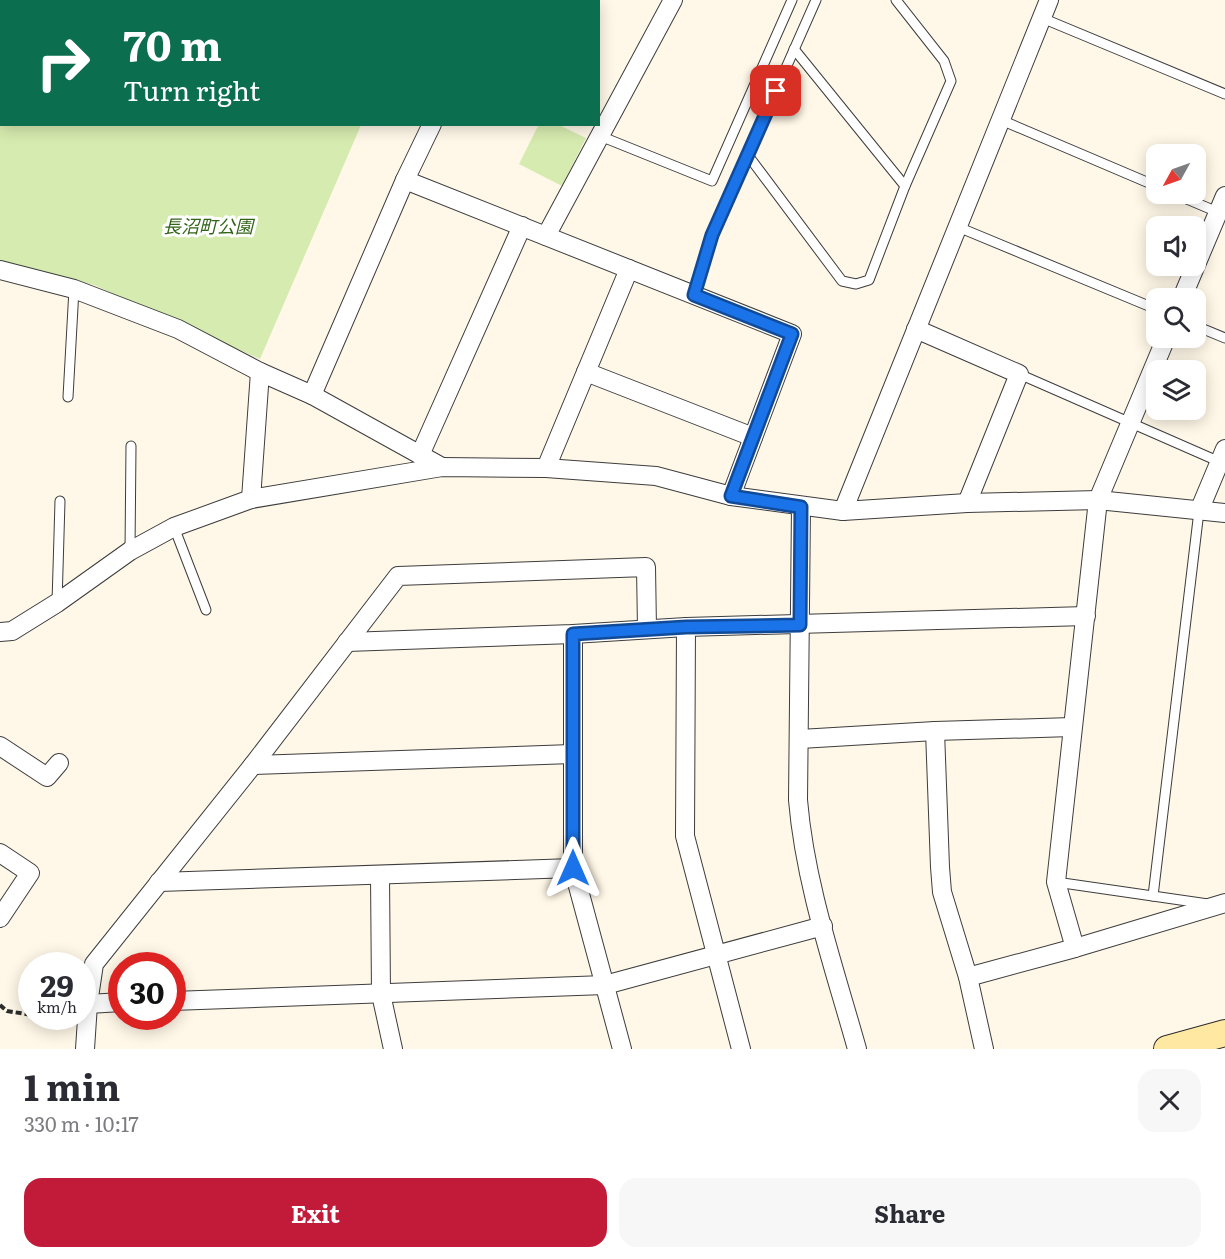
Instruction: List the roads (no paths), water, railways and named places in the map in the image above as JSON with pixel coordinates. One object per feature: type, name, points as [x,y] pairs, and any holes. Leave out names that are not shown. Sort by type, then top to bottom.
[{"type":"street","points":[[546,236],[673,0]]},
{"type":"street","points":[[843,511],[1049,0]]},
{"type":"street","points":[[312,395],[405,180],[431,126]]},
{"type":"street","points":[[405,180],[792,334],[731,496]]},
{"type":"street","points":[[1187,288],[1223,208]]},
{"type":"street","points":[[420,455],[522,226]]},
{"type":"street","points":[[546,468],[629,269]]},
{"type":"street","points":[[0,270],[74,288],[178,329],[260,372],[312,395],[442,467]]},
{"type":"street","points":[[916,329],[1019,374],[967,503]]},
{"type":"street","points":[[1075,948],[1056,882],[1098,500],[1162,348]]},
{"type":"street","points":[[251,499],[260,372]]},
{"type":"street","points":[[586,372],[753,437]]},
{"type":"street","points":[[1199,511],[1222,455]]},
{"type":"street","points":[[0,632],[12,631],[57,603],[130,551],[174,527],[251,499],[442,467],[546,468],[656,476],[731,496],[843,511],[967,503],[1098,500],[1225,513]]},
{"type":"street","points":[[801,507],[798,800],[801,838],[857,1049]]},
{"type":"street","points":[[96,961],[253,765],[398,576],[646,567],[647,629]]},
{"type":"street","points":[[347,642],[573,634],[686,627],[1086,616]]},
{"type":"street","points":[[686,627],[685,836],[741,1049]]},
{"type":"street","points":[[573,634],[573,868],[622,1049]]},
{"type":"street","points":[[800,739],[935,731],[1072,727]]},
{"type":"street","points":[[935,731],[942,892],[968,978],[984,1049]]},
{"type":"street","points":[[0,746],[47,777],[59,763]]},
{"type":"street","points":[[253,765],[572,754]]},
{"type":"street","points":[[0,853],[30,873],[0,918]]},
{"type":"street","points":[[159,882],[573,868]]},
{"type":"street","points":[[380,875],[381,994],[393,1049]]},
{"type":"street","points":[[968,978],[1221,904]]},
{"type":"street","points":[[186,1001],[605,985],[823,926]]},
{"type":"street","points":[[85,1049],[86,1030]]},
{"type":"street","points":[[1167,1049],[1225,1034]]},
{"type":"lane","points":[[600,136],[712,181],[792,0]]},
{"type":"lane","points":[[694,295],[712,235],[816,0]]},
{"type":"lane","points":[[747,154],[842,281],[856,284],[869,280],[905,186],[951,81],[944,61],[896,0]]},
{"type":"lane","points":[[1042,18],[1225,94]]},
{"type":"lane","points":[[794,49],[905,186]]},
{"type":"lane","points":[[1001,120],[1146,182]]},
{"type":"lane","points":[[1206,203],[1223,208]]},
{"type":"lane","points":[[958,226],[1146,305]]},
{"type":"lane","points":[[68,397],[74,288]]},
{"type":"lane","points":[[1206,330],[1225,338]]},
{"type":"lane","points":[[1019,374],[1130,423],[1222,455]]},
{"type":"lane","points":[[130,446],[130,551]]},
{"type":"lane","points":[[57,603],[60,501]]},
{"type":"lane","points":[[1153,896],[1199,511]]},
{"type":"lane","points":[[174,527],[206,610]]},
{"type":"lane","points":[[1056,882],[1221,904]]},
{"type":"park label","name":"長沼町公園","points":[[208,225]]}]
